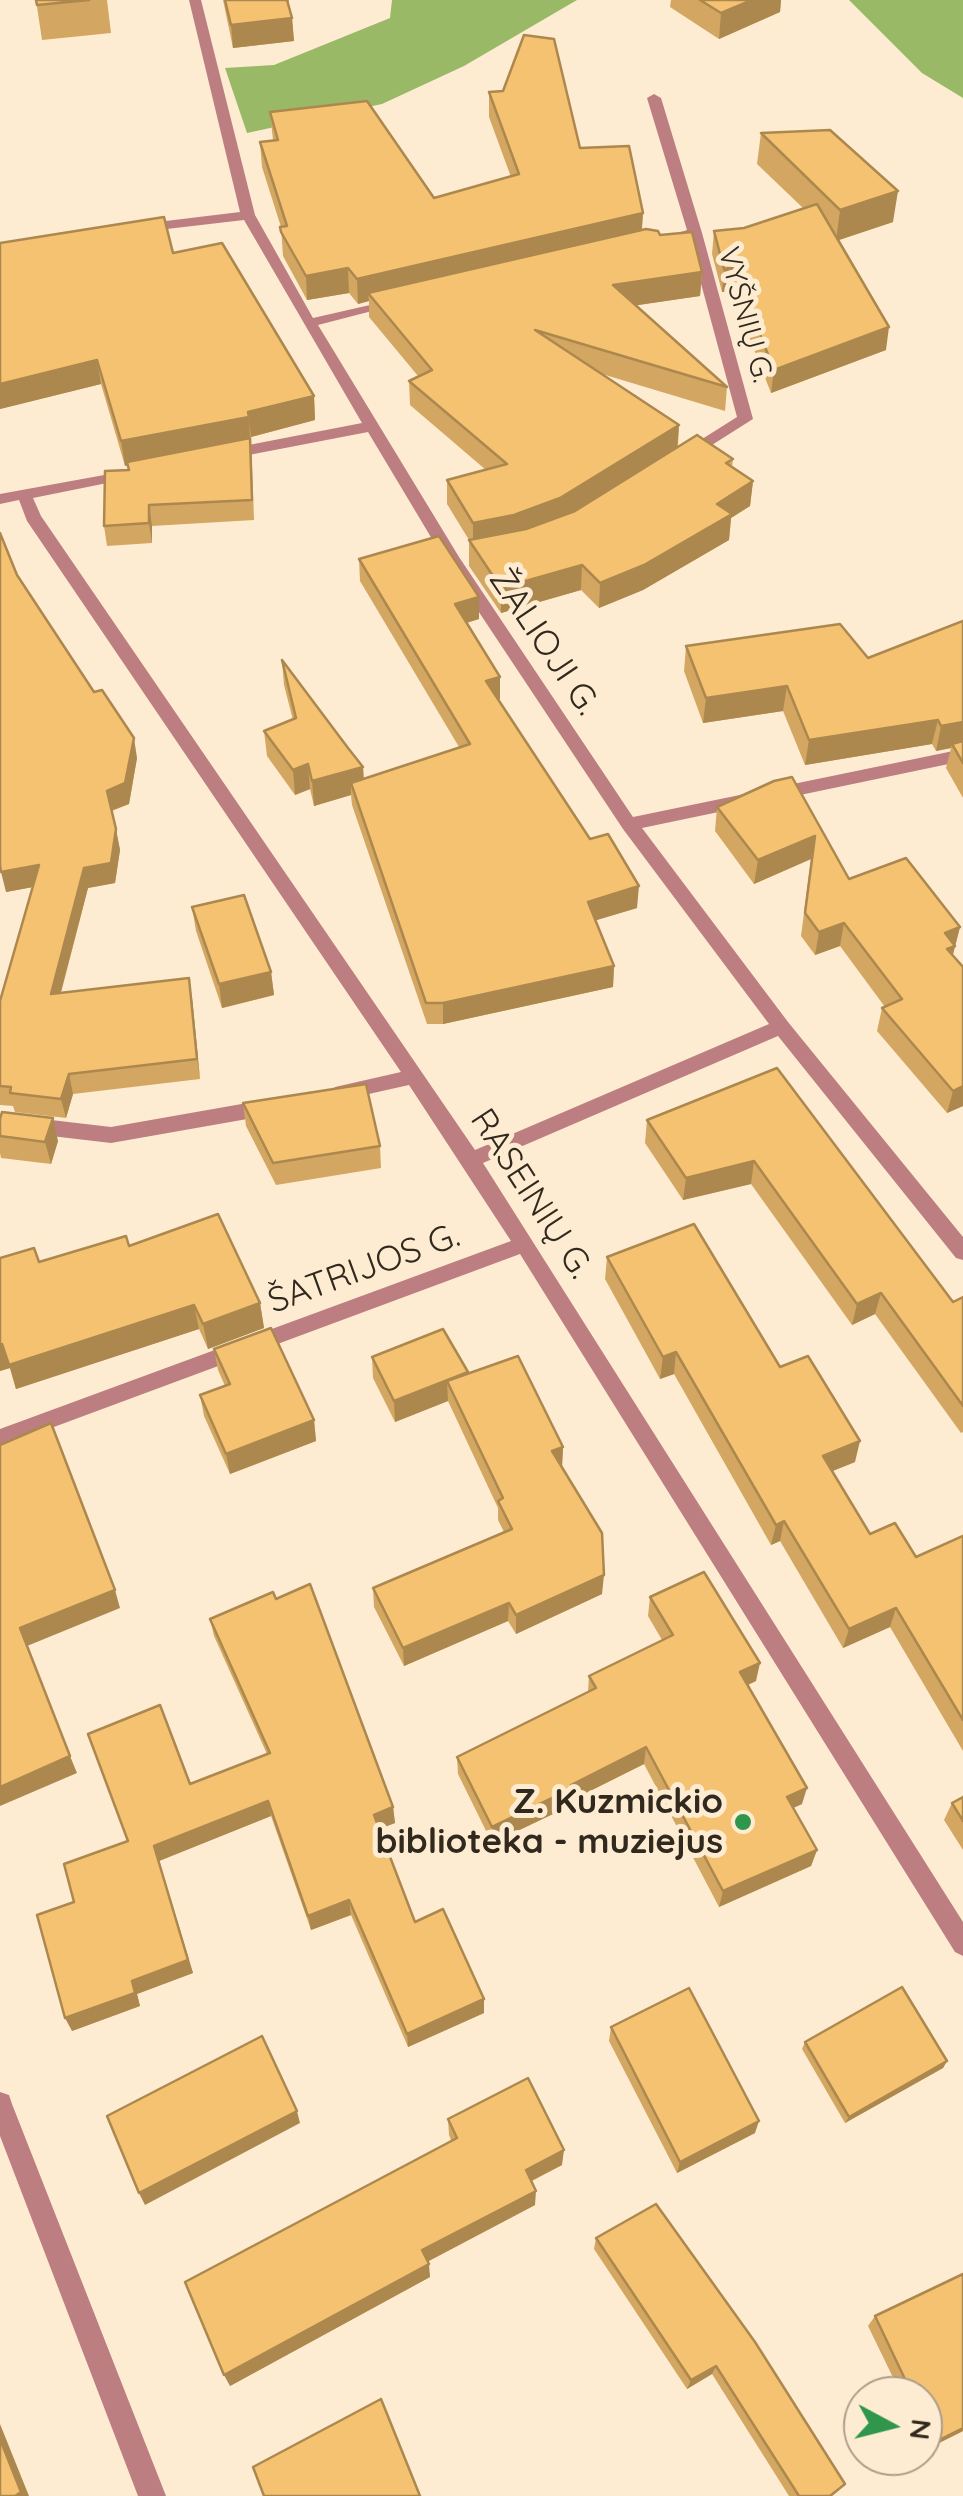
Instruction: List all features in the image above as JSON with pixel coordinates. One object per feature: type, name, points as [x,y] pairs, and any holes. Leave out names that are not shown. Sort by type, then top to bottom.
[{"type":"street","name":"ŽALIOJI G.","points":[[195,0],[248,216],[308,323],[629,824],[781,1028],[963,1252]]},
{"type":"street","points":[[654,98],[695,233]]},
{"type":"street","points":[[134,229],[248,216]]},
{"type":"street","name":"VYŠNIŲ G.","points":[[656,242],[695,233],[745,419],[664,469]]},
{"type":"street","points":[[308,323],[405,301]]},
{"type":"street","points":[[218,456],[373,426]]},
{"type":"street","points":[[0,500],[141,471]]},
{"type":"street","name":"RASEINIŲ G.","points":[[24,494],[33,517],[472,1160],[963,1944]]},
{"type":"street","points":[[629,824],[963,754]]},
{"type":"street","points":[[472,1160],[781,1028]]},
{"type":"street","points":[[322,1096],[416,1076]]},
{"type":"street","points":[[0,1122],[111,1135],[285,1104]]},
{"type":"street","name":"ŠATRIJOS G.","points":[[0,1438],[525,1244]]},
{"type":"street","points":[[0,2104],[152,2496]]},
{"type":"green space","points":[[392,0],[577,0],[464,66],[382,104],[247,133],[225,68],[274,65],[390,18]]},
{"type":"green space","points":[[849,0],[963,0],[963,98],[922,73]]},
{"type":"building","points":[[36,0],[89,0],[37,5]]},
{"type":"building","points":[[225,0],[287,0],[292,18],[231,25]]},
{"type":"building","points":[[700,0],[752,0],[721,13]]},
{"type":"building","points":[[524,35],[554,39],[580,148],[629,146],[643,213],[357,279],[348,268],[306,276],[281,232],[280,227],[287,226],[260,142],[278,140],[270,112],[367,101],[434,198],[519,174],[489,92],[503,91]]},
{"type":"building","points":[[830,130],[898,191],[840,210],[761,133]]},
{"type":"building","points":[[817,204],[889,327],[774,370],[734,267],[724,269],[714,231],[744,228]]},
{"type":"building","points":[[164,217],[173,253],[222,243],[314,396],[248,412],[249,417],[121,441],[97,360],[0,384],[0,243]]},
{"type":"building","points":[[646,229],[660,235],[692,232],[702,272],[613,285],[727,387],[535,330],[679,425],[560,498],[514,515],[473,523],[447,480],[507,464],[409,381],[432,370],[368,293]]},
{"type":"building","points":[[697,435],[733,459],[726,463],[753,481],[717,504],[732,514],[644,565],[600,583],[582,565],[501,588],[469,540],[526,529],[575,511]]},
{"type":"building","points":[[250,438],[252,500],[149,505],[149,523],[104,526],[105,471],[129,470],[127,462]]},
{"type":"building","points":[[0,533],[17,575],[94,692],[102,690],[134,738],[125,783],[107,791],[116,829],[111,863],[84,868],[51,994],[189,978],[197,1059],[69,1074],[61,1099],[10,1093],[11,1087],[0,1086],[0,1001],[39,865],[1,872],[0,865]]},
{"type":"building","points":[[439,536],[479,597],[455,604],[500,677],[486,681],[590,839],[608,834],[639,886],[588,902],[614,966],[443,1003],[426,1003],[351,783],[470,744],[359,559]]},
{"type":"building","points":[[963,621],[963,722],[941,726],[938,720],[809,740],[787,686],[706,698],[686,646],[840,624],[868,658]]},
{"type":"building","points":[[282,660],[363,767],[312,781],[308,764],[293,770],[264,731],[296,718]]},
{"type":"building","points":[[963,741],[963,763],[952,744]]},
{"type":"building","points":[[792,777],[849,879],[906,858],[960,927],[945,933],[955,946],[947,949],[963,967],[963,1086],[953,1091],[882,1008],[902,999],[844,923],[819,932],[805,913],[815,836],[758,860],[717,807]]},
{"type":"building","points":[[244,895],[271,972],[219,984],[192,907]]},
{"type":"building","points":[[777,1068],[953,1302],[963,1297],[963,1406],[881,1293],[857,1304],[754,1161],[686,1178],[647,1120]]},
{"type":"building","points":[[366,1084],[380,1146],[273,1163],[243,1103]]},
{"type":"building","points":[[2,1112],[53,1118],[45,1142],[0,1136]]},
{"type":"building","points":[[218,1214],[260,1303],[203,1324],[194,1305],[9,1365],[0,1345],[0,1258],[34,1248],[39,1262],[126,1236],[129,1246]]},
{"type":"building","points":[[694,1224],[780,1367],[808,1356],[860,1441],[823,1456],[870,1534],[895,1523],[916,1557],[963,1536],[963,1720],[896,1608],[849,1629],[784,1521],[776,1525],[676,1352],[663,1357],[607,1257]]},
{"type":"building","points":[[271,1328],[314,1420],[226,1454],[200,1395],[230,1384],[214,1349]]},
{"type":"building","points":[[443,1329],[468,1372],[394,1401],[372,1357]]},
{"type":"building","points":[[518,1356],[563,1447],[552,1451],[602,1533],[604,1575],[516,1615],[509,1603],[403,1648],[373,1588],[512,1529],[498,1501],[503,1498],[447,1381]]},
{"type":"building","points":[[51,1423],[115,1590],[20,1628],[70,1756],[0,1787],[0,1445]]},
{"type":"building","points":[[704,1572],[760,1663],[740,1672],[807,1788],[787,1797],[817,1850],[723,1891],[646,1747],[492,1827],[457,1757],[596,1688],[589,1676],[673,1635],[650,1597]]},
{"type":"building","points":[[310,1584],[393,1807],[374,1815],[415,1922],[443,1909],[484,1999],[407,2034],[349,1900],[308,1916],[268,1801],[154,1846],[188,1960],[132,1981],[135,1993],[65,2018],[37,1915],[74,1902],[64,1864],[128,1841],[88,1734],[160,1705],[190,1784],[270,1753],[210,1619],[273,1592],[276,1599]]},
{"type":"building","points":[[963,1797],[963,1821],[952,1803]]},
{"type":"building","points":[[902,1987],[947,2061],[849,2117],[805,2042]]},
{"type":"building","points":[[689,1988],[759,2121],[680,2162],[611,2027]]},
{"type":"building","points":[[262,2036],[297,2111],[139,2193],[107,2116]]},
{"type":"building","points":[[528,2078],[564,2150],[526,2170],[536,2191],[422,2250],[429,2264],[224,2375],[185,2282],[457,2138],[448,2119]]},
{"type":"building","points":[[656,2204],[755,2342],[845,2484],[830,2496],[799,2496],[716,2366],[691,2380],[596,2238]]},
{"type":"building","points":[[963,2274],[963,2428],[943,2438],[943,2376],[904,2376],[875,2316]]},
{"type":"building","points":[[381,2399],[420,2496],[264,2496],[253,2467]]},
{"type":"building","points":[[0,2439],[21,2492],[15,2496],[0,2496]]},
{"type":"place","name":"Z. Kuzmickio biblioteka - muziejus","points":[[743,1822]]}]
